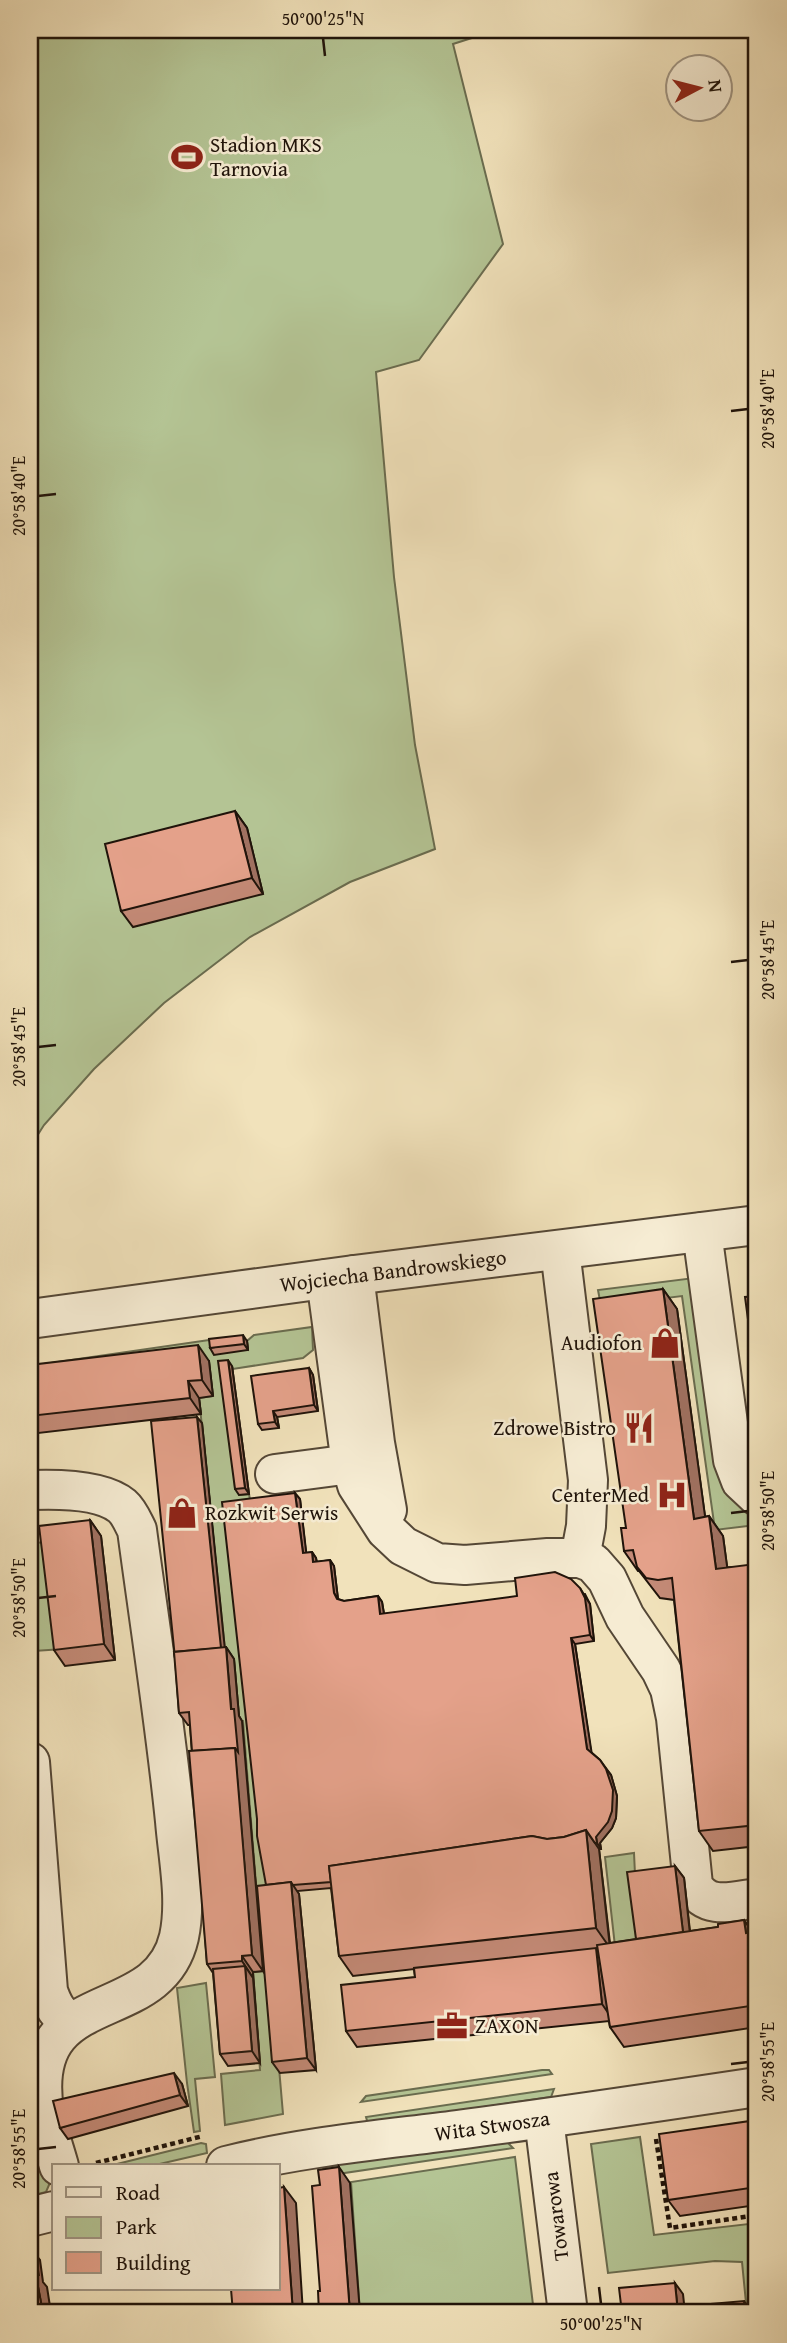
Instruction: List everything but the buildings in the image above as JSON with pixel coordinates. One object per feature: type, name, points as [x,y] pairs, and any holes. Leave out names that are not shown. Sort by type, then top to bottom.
[{"type":"street","name":"Wojciecha Bandrowskiego","points":[[30,1319],[757,1225]]},
{"type":"street","points":[[702,1232],[733,1460],[741,1481],[757,1496]]},
{"type":"street","points":[[560,1250],[588,1480],[586,1526],[580,1558]]},
{"type":"street","points":[[340,1277],[351,1464],[357,1485],[386,1530],[403,1546],[438,1563],[465,1565],[548,1558],[580,1558],[593,1563],[607,1579],[625,1617],[661,1670],[670,1689],[676,1718],[693,1885],[697,1894],[716,1903],[757,1898]]},
{"type":"street","points":[[340,1277],[384,1499],[392,1527],[403,1546]]},
{"type":"street","points":[[275,1475],[351,1464]]},
{"type":"street","points":[[30,1490],[82,1493],[111,1499],[125,1508],[137,1530],[171,1788],[182,1897],[179,1938],[169,1962],[151,1983],[70,2023],[54,2039],[46,2060],[42,2092],[44,2111],[58,2164]]},
{"type":"street","points":[[30,1762],[48,1991],[59,2015],[70,2023]]},
{"type":"street","name":"Wita Stwosza","points":[[235,2164],[350,2144],[544,2119],[757,2087]]},
{"type":"street","name":"Towarowa","points":[[544,2119],[568,2313]]},
{"type":"street","points":[[30,2217],[52,2212]]},
{"type":"path","points":[[655,2129],[670,2228],[757,2215]]},
{"type":"path","points":[[718,2210],[719,2221]]},
{"type":"green space","points":[[30,30],[497,30],[453,44],[503,244],[419,360],[376,372],[394,577],[415,745],[435,849],[350,882],[250,937],[164,1003],[94,1069],[44,1125],[30,1147]]},
{"type":"green space","points":[[694,1278],[757,1513],[757,1534],[756,1525],[715,1530],[682,1296],[601,1306],[598,1290]]},
{"type":"green space","points":[[312,1327],[313,1350],[303,1358],[233,1369],[232,1366],[239,1495],[249,1494],[251,1505],[270,1893],[264,1894],[283,2114],[225,2125],[221,2074],[260,2070],[253,1972],[263,1971],[243,1721],[239,1721],[226,1659],[199,1398],[213,1396],[30,1366],[209,1340],[248,1350],[247,1341],[254,1335]]},
{"type":"green space","points":[[51,1542],[63,1649],[34,1651],[30,1605],[30,1543]]},
{"type":"green space","points":[[634,1853],[639,1960],[617,1964],[605,1857]]},
{"type":"green space","points":[[206,1983],[215,2077],[195,2079],[200,2131],[194,2132],[177,1988]]},
{"type":"green space","points":[[549,2070],[552,2074],[361,2102],[366,2096]]},
{"type":"green space","points":[[554,2089],[551,2097],[368,2124],[366,2117]]},
{"type":"green space","points":[[640,2137],[654,2235],[757,2223],[757,2313],[747,2313],[742,2262],[715,2261],[608,2273],[591,2144]]},
{"type":"green space","points":[[506,2141],[513,2148],[324,2176],[323,2165]]},
{"type":"green space","points":[[206,2144],[207,2153],[160,2164],[117,2164]]},
{"type":"green space","points":[[515,2157],[534,2313],[360,2313],[351,2182]]},
{"type":"green space","points":[[48,2169],[49,2185],[46,2192],[30,2196],[30,2171]]},
{"type":"place","name":"Stadion MKS Tarnovia","points":[[187,157]]},
{"type":"place","name":"Audiofon","points":[[665,1343]]},
{"type":"place","name":"Zdrowe Bistro","points":[[639,1428]]},
{"type":"place","name":"CenterMed","points":[[672,1495]]},
{"type":"place","name":"Rozkwit Serwis","points":[[182,1513]]},
{"type":"place","name":"ZAXON","points":[[452,2026]]}]
